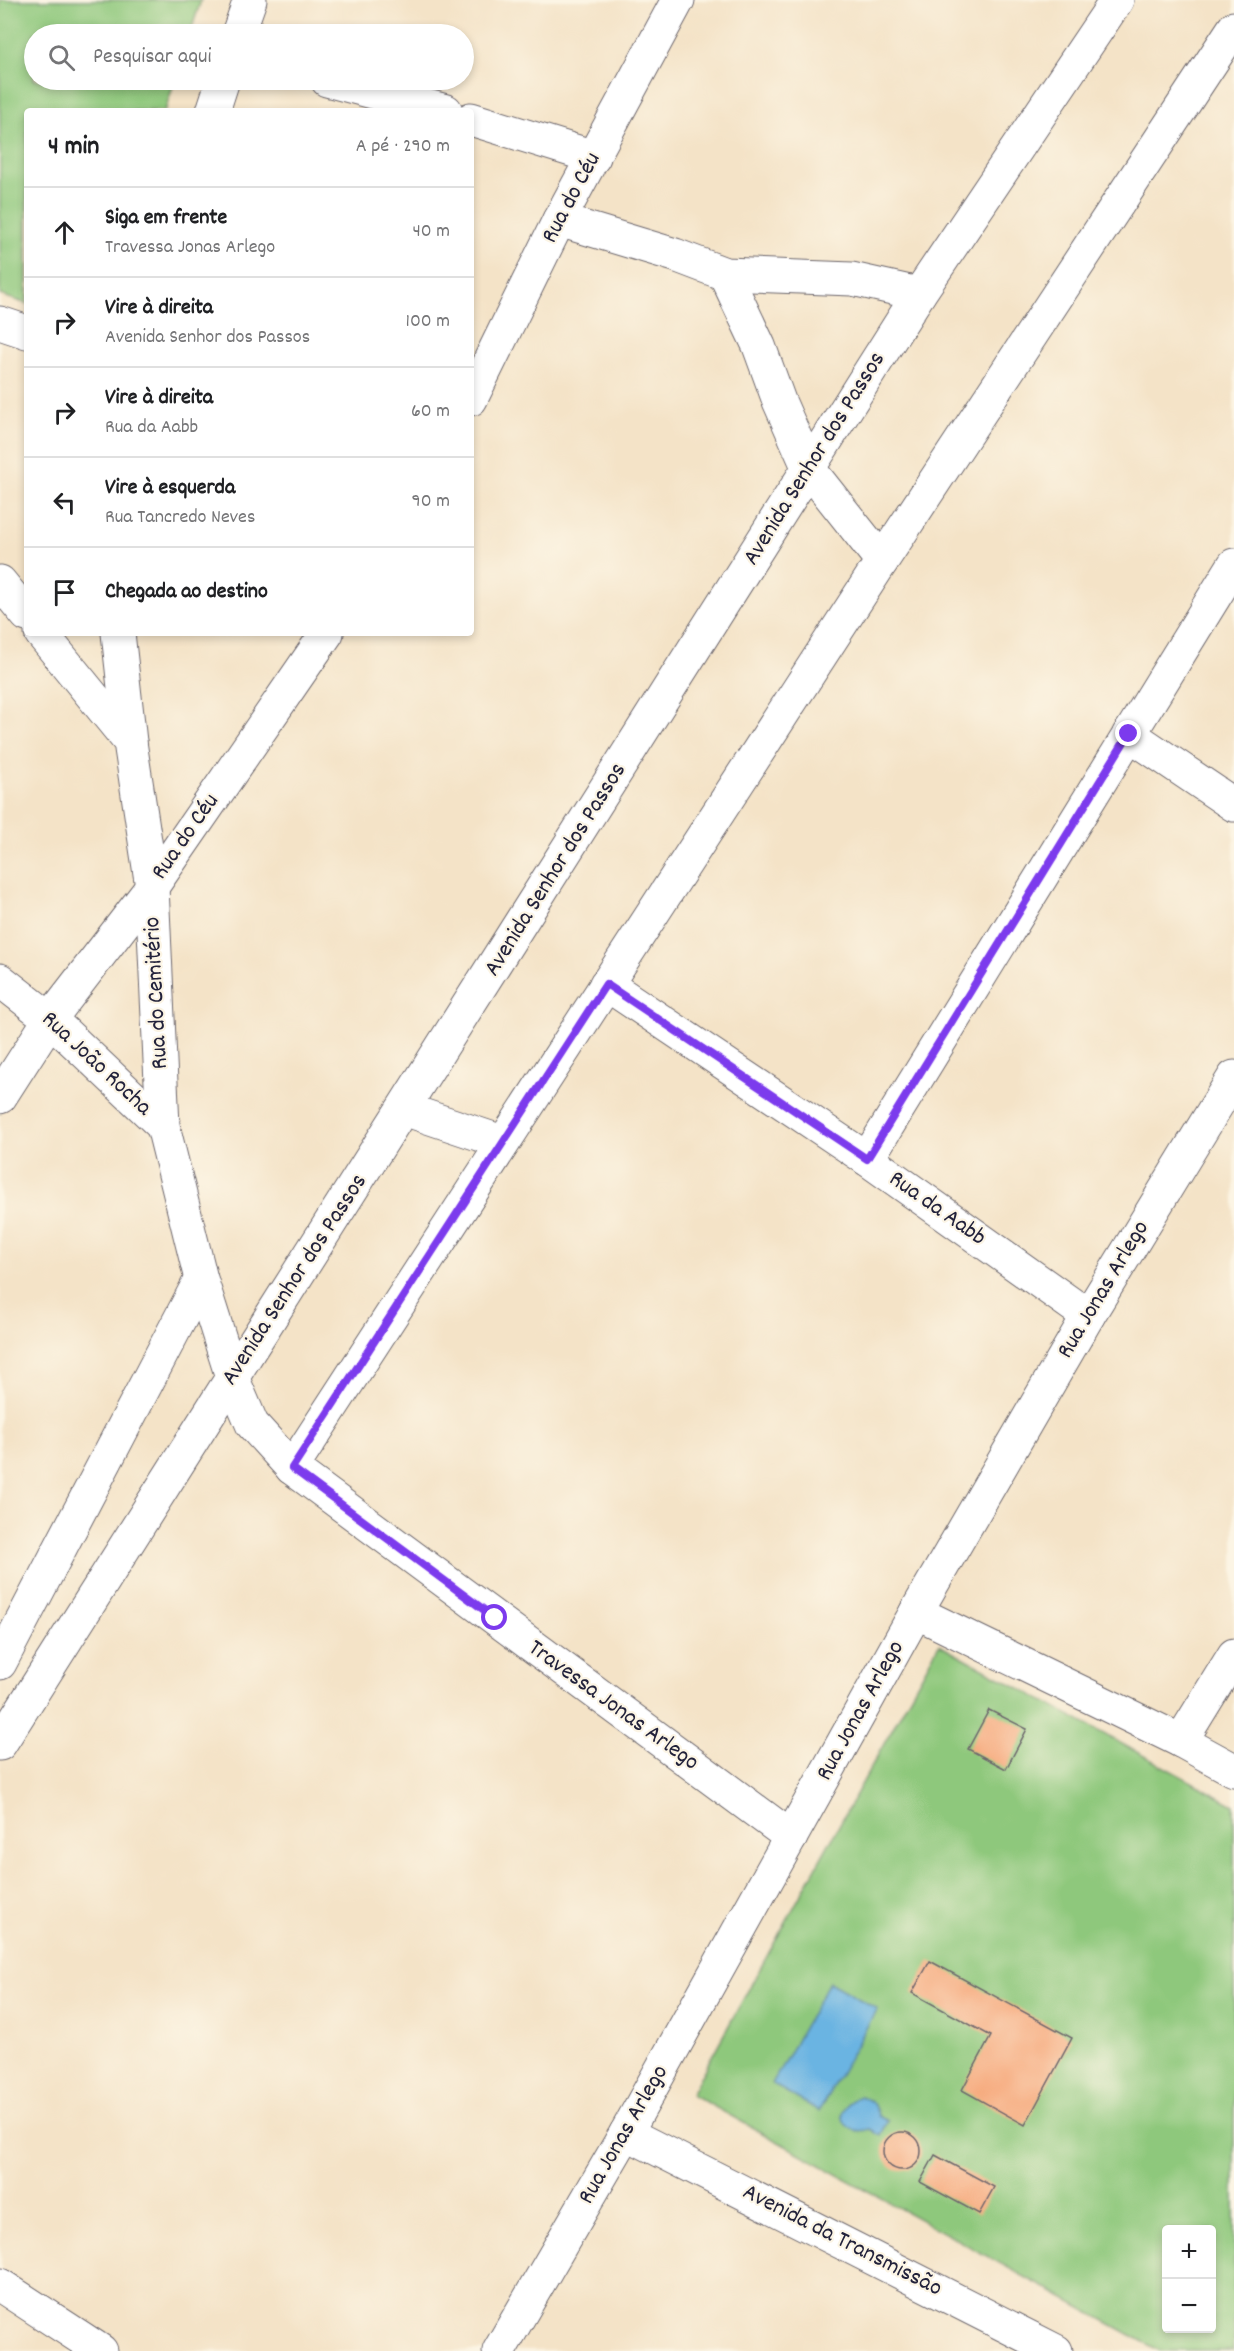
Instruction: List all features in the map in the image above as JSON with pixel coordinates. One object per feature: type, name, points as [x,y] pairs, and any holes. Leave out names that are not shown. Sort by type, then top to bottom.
[{"type":"street","points":[[242,24],[250,0]]},
{"type":"street","name":"Rua do Céu","points":[[474,393],[559,220],[678,0]]},
{"type":"street","name":"Avenida Senhor dos Passos","points":[[0,1744],[919,294],[1108,4]]},
{"type":"street","points":[[292,1468],[882,561],[1234,28]]},
{"type":"street","points":[[214,108],[220,90]]},
{"type":"street","points":[[365,90],[434,108]]},
{"type":"street","points":[[474,120],[594,156]]},
{"type":"street","points":[[559,220],[675,255],[725,274],[852,279],[919,294]]},
{"type":"street","points":[[725,274],[759,346],[779,401],[809,470],[882,561]]},
{"type":"street","points":[[0,323],[24,331]]},
{"type":"street","points":[[867,1159],[1234,565]]},
{"type":"street","points":[[0,582],[24,611]]},
{"type":"street","points":[[43,636],[130,742]]},
{"type":"street","name":"Rua do Cemitério","points":[[118,636],[130,742],[152,887],[163,1126],[201,1279],[232,1377]]},
{"type":"street","name":"Rua do Céu","points":[[0,1097],[50,1019],[152,887],[325,636]]},
{"type":"street","points":[[1129,734],[1234,805]]},
{"type":"street","name":"Rua João Rocha","points":[[0,980],[50,1019],[163,1126]]},
{"type":"street","name":"Rua da Aabb","points":[[606,984],[867,1159],[1088,1316]]},
{"type":"street","name":"Rua Jonas Arlego","points":[[499,2351],[626,2133],[916,1612],[1088,1316],[1234,1077]]},
{"type":"street","points":[[404,1109],[502,1142]]},
{"type":"street","points":[[0,1663],[201,1279]]},
{"type":"street","name":"Travessa Jonas Arlego","points":[[232,1377],[252,1424],[292,1468],[791,1838]]},
{"type":"street","points":[[916,1612],[1181,1741],[1234,1770]]},
{"type":"street","points":[[1181,1741],[1234,1655]]},
{"type":"street","name":"Avenida da Transmissão","points":[[626,2133],[1056,2351]]},
{"type":"street","points":[[0,2285],[101,2351]]},
{"type":"green space","points":[[0,0],[201,0],[193,24],[24,24],[24,90],[172,90],[166,108],[24,108],[24,303],[0,295]]},
{"type":"green space","points":[[939,1644],[1234,1805],[1234,2351],[1160,2351],[691,2094]]},
{"type":"water","points":[[829,1982],[877,2009],[819,2111],[772,2084]]},
{"type":"water","points":[[860,2096],[872,2103],[878,2116],[888,2121],[881,2135],[870,2129],[860,2131],[853,2129],[844,2120],[845,2107]]},
{"type":"building","points":[[989,1710],[1027,1729],[1006,1769],[968,1749]]},
{"type":"building","points":[[930,1961],[1072,2038],[1025,2125],[962,2090],[991,2036],[912,1993]]},
{"type":"building","points":[[902,2132],[916,2137],[921,2151],[916,2165],[902,2170],[888,2165],[883,2151],[888,2137]]},
{"type":"building","points":[[935,2155],[994,2187],[979,2214],[920,2182]]},
{"type":"route","points":[[495,1618],[292,1468],[606,984],[867,1159],[1129,734]]}]
